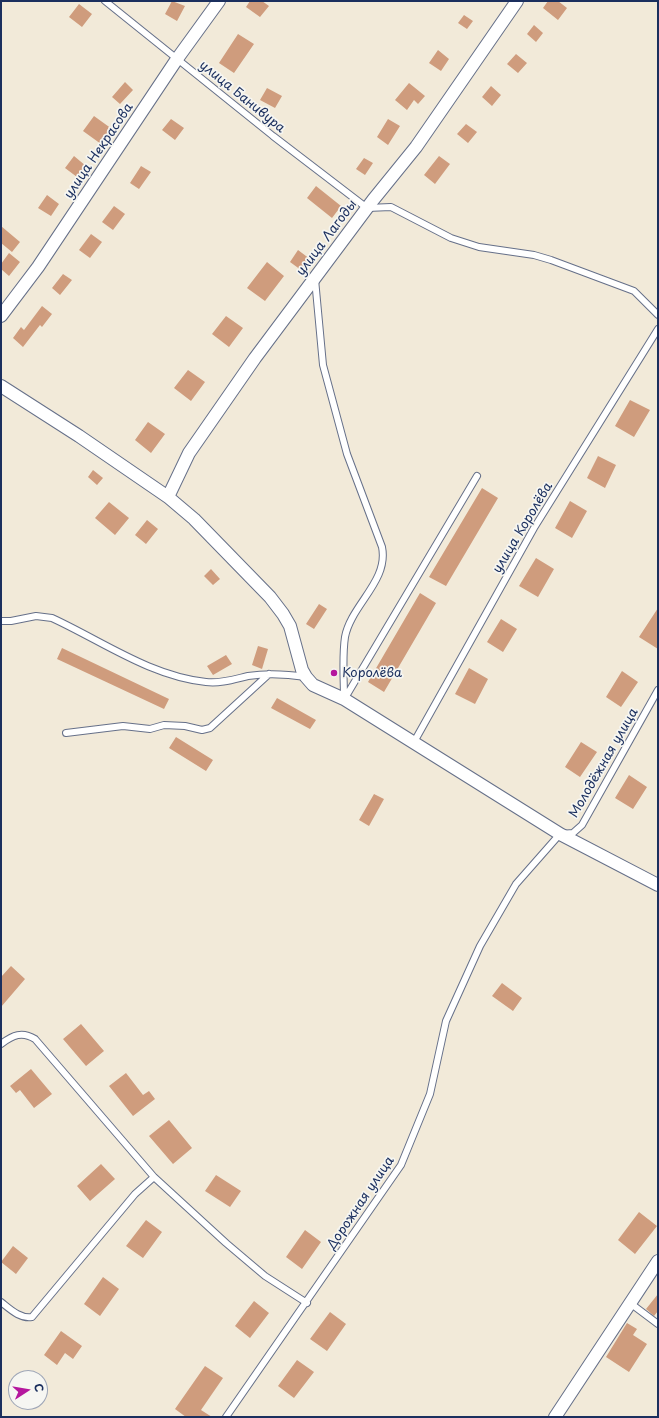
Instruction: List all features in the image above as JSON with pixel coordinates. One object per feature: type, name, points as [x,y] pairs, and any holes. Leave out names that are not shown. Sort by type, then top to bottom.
[{"type":"street","name":"улица Некрасова","points":[[1,316],[38,267],[177,59],[219,1]]},
{"type":"street","name":"улица Лагоды","points":[[168,497],[189,453],[205,428],[255,358],[367,208],[416,147],[517,1]]},
{"type":"street","points":[[1,386],[79,436],[168,497],[194,519],[270,597],[284,614],[290,626],[302,670],[313,684],[344,699],[560,834],[658,885]]},
{"type":"street","points":[[555,1417],[658,1261]]},
{"type":"lane","name":"улица Банивура","points":[[105,1],[367,208]]},
{"type":"lane","points":[[367,208],[391,207],[451,238],[479,247],[534,255],[551,260],[634,292],[658,315]]},
{"type":"lane","points":[[315,278],[323,365],[347,454],[382,548],[384,558],[382,569],[349,625],[345,637],[344,699]]},
{"type":"lane","name":"улица Королёва","points":[[414,742],[534,528],[658,329]]},
{"type":"lane","points":[[344,699],[477,476]]},
{"type":"lane","points":[[1,621],[11,621],[36,616],[52,618],[145,666],[184,679],[208,682],[269,674],[286,674],[306,677]]},
{"type":"lane","points":[[66,733],[123,726],[150,729],[164,725],[185,726],[202,730],[210,728],[269,674]]},
{"type":"lane","name":"Молодёжная улица","points":[[560,834],[573,833],[582,825],[658,690]]},
{"type":"lane","name":"Дорожная улица","points":[[226,1417],[400,1165],[430,1094],[446,1021],[480,946],[516,884],[560,834]]},
{"type":"lane","points":[[1,1044],[11,1037],[21,1034],[35,1039],[154,1177],[226,1243],[265,1276],[306,1303]]},
{"type":"lane","points":[[1,1302],[18,1315],[26,1318],[32,1317],[135,1194],[154,1177]]},
{"type":"lane","points":[[630,1303],[658,1324]]},
{"type":"building","points":[[172,1],[185,6],[177,21],[165,14]]},
{"type":"building","points":[[250,1],[262,1],[269,6],[260,17],[246,7]]},
{"type":"building","points":[[548,1],[558,1],[567,8],[558,20],[543,8]]},
{"type":"building","points":[[79,4],[92,14],[82,27],[69,17]]},
{"type":"building","points":[[464,15],[473,21],[467,29],[458,23]]},
{"type":"building","points":[[534,25],[543,33],[536,42],[527,34]]},
{"type":"building","points":[[238,34],[254,44],[234,73],[219,63]]},
{"type":"building","points":[[438,50],[449,59],[441,71],[429,63]]},
{"type":"building","points":[[516,54],[527,63],[518,73],[507,64]]},
{"type":"building","points":[[125,82],[133,90],[120,104],[112,97]]},
{"type":"building","points":[[409,83],[425,96],[418,104],[414,100],[407,110],[395,100]]},
{"type":"building","points":[[491,86],[501,95],[492,106],[482,97]]},
{"type":"building","points":[[267,88],[282,96],[275,108],[260,100]]},
{"type":"building","points":[[94,116],[112,129],[101,144],[83,131]]},
{"type":"building","points":[[171,119],[184,128],[175,140],[162,130]]},
{"type":"building","points":[[388,119],[400,126],[388,145],[377,137]]},
{"type":"building","points":[[466,124],[477,132],[468,143],[457,134]]},
{"type":"building","points":[[74,156],[86,166],[77,177],[65,168]]},
{"type":"building","points":[[439,156],[450,164],[435,184],[424,175]]},
{"type":"building","points":[[364,158],[373,163],[365,175],[356,169]]},
{"type":"building","points":[[141,166],[151,172],[139,189],[130,183]]},
{"type":"building","points":[[316,186],[341,206],[332,218],[307,198]]},
{"type":"building","points":[[47,195],[59,204],[51,216],[38,208]]},
{"type":"building","points":[[114,206],[125,214],[113,230],[102,222]]},
{"type":"building","points":[[1,226],[20,242],[12,252],[1,243]]},
{"type":"building","points":[[91,234],[102,242],[90,258],[79,250]]},
{"type":"building","points":[[298,250],[310,259],[301,270],[290,262]]},
{"type":"building","points":[[9,253],[20,262],[9,276],[1,269],[1,264]]},
{"type":"building","points":[[267,262],[284,276],[265,301],[247,288]]},
{"type":"building","points":[[63,274],[72,280],[60,295],[52,288]]},
{"type":"building","points":[[42,306],[52,314],[42,327],[40,325],[23,347],[13,338],[21,327],[24,330]]},
{"type":"building","points":[[226,316],[243,328],[229,347],[212,334]]},
{"type":"building","points":[[188,370],[205,382],[191,401],[174,388]]},
{"type":"building","points":[[630,400],[650,410],[634,437],[615,426]]},
{"type":"building","points":[[148,422],[165,434],[151,453],[135,440]]},
{"type":"building","points":[[598,456],[616,465],[605,488],[587,478]]},
{"type":"building","points":[[93,470],[103,478],[97,485],[88,477]]},
{"type":"building","points":[[482,488],[498,498],[446,586],[429,577]]},
{"type":"building","points":[[570,501],[587,511],[572,538],[555,528]]},
{"type":"building","points":[[109,502],[129,518],[115,535],[95,518]]},
{"type":"building","points":[[147,520],[158,529],[146,544],[135,535]]},
{"type":"building","points":[[536,558],[554,569],[538,597],[519,586]]},
{"type":"building","points":[[211,569],[220,579],[213,585],[204,576]]},
{"type":"building","points":[[420,593],[436,603],[384,692],[368,682]]},
{"type":"building","points":[[319,604],[327,609],[314,629],[306,624]]},
{"type":"building","points":[[658,608],[658,649],[639,637]]},
{"type":"building","points":[[501,619],[517,629],[503,652],[487,642]]},
{"type":"building","points":[[258,646],[268,649],[262,669],[252,665]]},
{"type":"building","points":[[62,648],[169,699],[164,709],[57,659]]},
{"type":"building","points":[[226,655],[232,664],[213,675],[207,666]]},
{"type":"building","points":[[469,668],[488,679],[475,704],[455,694]]},
{"type":"building","points":[[622,671],[638,682],[621,707],[606,697]]},
{"type":"building","points":[[277,698],[316,720],[310,729],[271,708]]},
{"type":"building","points":[[176,737],[213,760],[206,771],[169,748]]},
{"type":"building","points":[[581,742],[597,752],[580,777],[565,767]]},
{"type":"building","points":[[629,775],[647,787],[633,809],[615,798]]},
{"type":"building","points":[[374,794],[384,799],[369,826],[359,820]]},
{"type":"building","points":[[11,966],[25,979],[1,1007],[1,977]]},
{"type":"building","points":[[502,983],[522,998],[513,1011],[492,996]]},
{"type":"building","points":[[81,1024],[104,1051],[86,1066],[63,1039]]},
{"type":"building","points":[[31,1069],[52,1094],[34,1108],[20,1090],[16,1093],[10,1086]]},
{"type":"building","points":[[126,1073],[143,1095],[149,1091],[155,1099],[133,1116],[109,1086]]},
{"type":"building","points":[[169,1120],[192,1148],[173,1164],[149,1136]]},
{"type":"building","points":[[101,1164],[115,1179],[90,1201],[77,1186]]},
{"type":"building","points":[[216,1175],[241,1191],[230,1207],[205,1191]]},
{"type":"building","points":[[639,1212],[657,1226],[635,1254],[618,1240]]},
{"type":"building","points":[[146,1220],[162,1232],[143,1258],[126,1246]]},
{"type":"building","points":[[305,1230],[321,1242],[302,1269],[286,1257]]},
{"type":"building","points":[[13,1246],[28,1258],[16,1274],[1,1262]]},
{"type":"building","points":[[103,1277],[119,1289],[100,1316],[84,1304]]},
{"type":"building","points":[[658,1294],[658,1311],[654,1316],[646,1309]]},
{"type":"building","points":[[254,1301],[269,1313],[250,1338],[235,1326]]},
{"type":"building","points":[[330,1312],[346,1324],[327,1351],[310,1339]]},
{"type":"building","points":[[627,1323],[637,1329],[633,1335],[647,1344],[629,1372],[606,1357]]},
{"type":"building","points":[[61,1331],[82,1346],[73,1359],[65,1353],[57,1365],[44,1355]]},
{"type":"building","points":[[297,1360],[314,1372],[294,1398],[278,1386]]},
{"type":"building","points":[[205,1366],[223,1378],[201,1410],[212,1417],[186,1417],[175,1409]]},
{"type":"place","name":"Королёва","points":[[334,673]]}]
